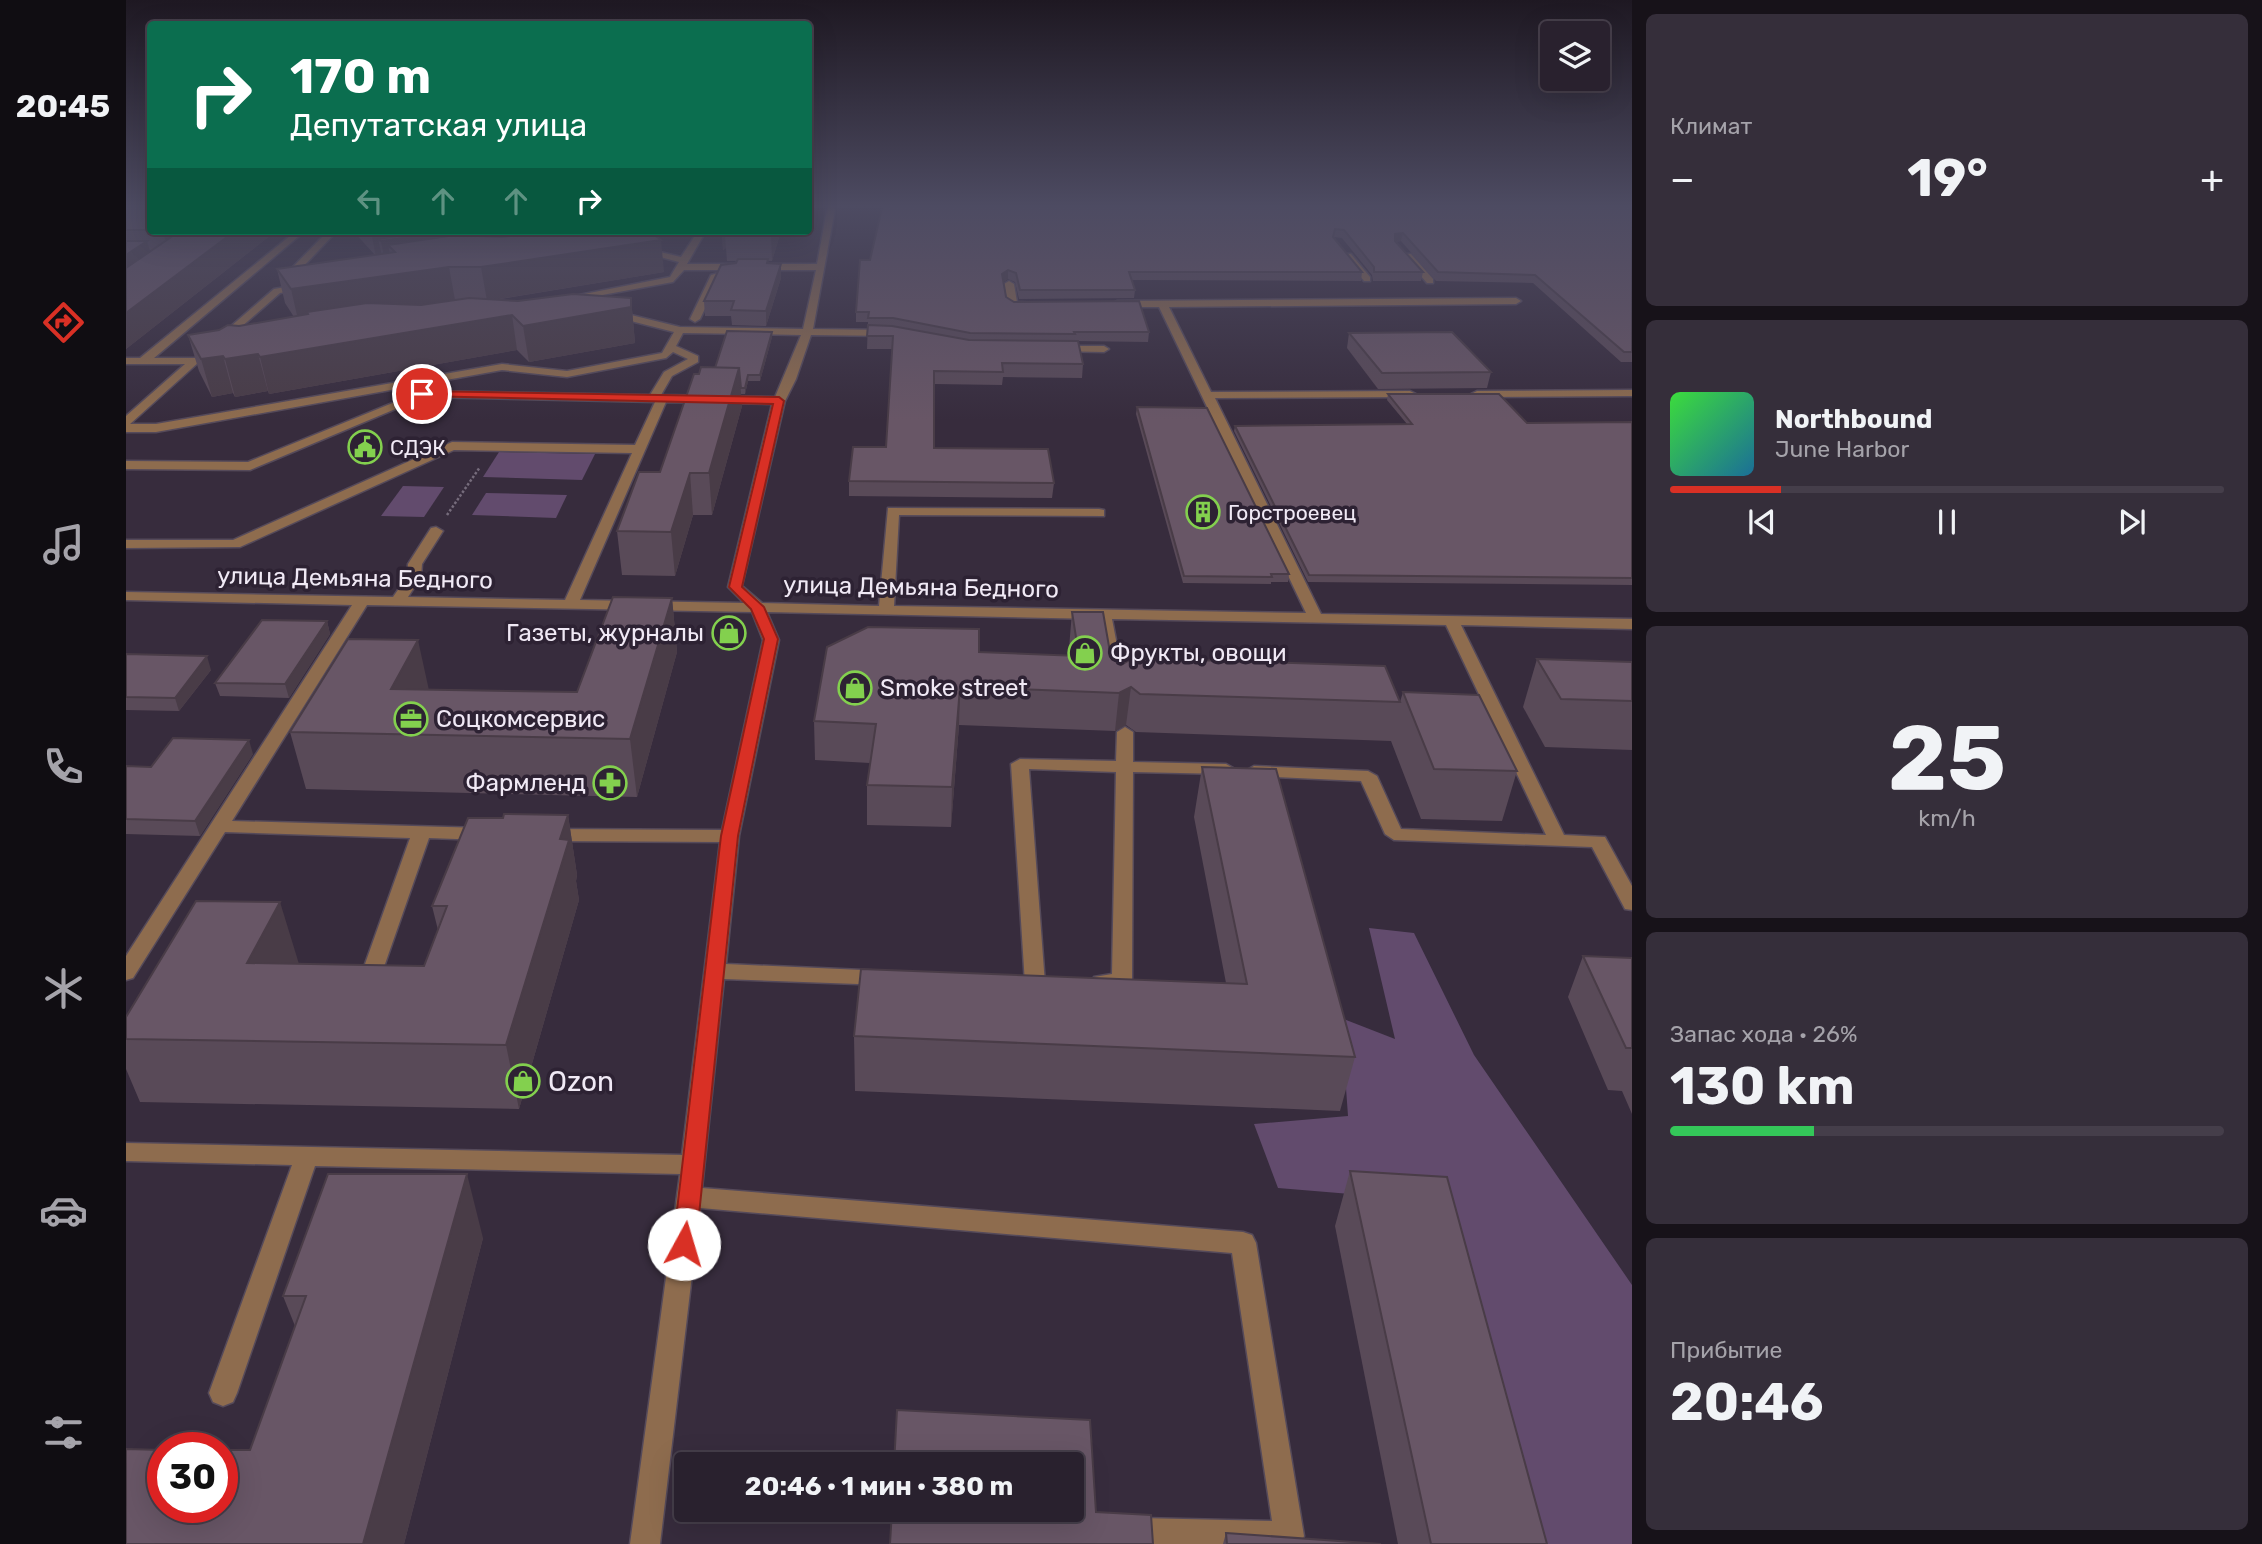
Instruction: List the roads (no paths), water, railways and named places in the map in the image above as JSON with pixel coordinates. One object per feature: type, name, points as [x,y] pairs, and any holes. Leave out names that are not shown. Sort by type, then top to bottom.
[{"type":"street","points":[[143,361],[246,276]]},
{"type":"street","points":[[126,422],[207,354],[277,291],[289,276]]},
{"type":"street","points":[[556,300],[673,279],[675,276]]},
{"type":"street","points":[[695,318],[716,276]]},
{"type":"street","points":[[645,1544],[693,1165],[730,836],[771,639],[757,607],[735,587],[779,401],[791,378],[807,331],[818,276]]},
{"type":"street","points":[[1425,276],[1430,281]]},
{"type":"street","points":[[1009,284],[1013,305],[1041,305]]},
{"type":"street","points":[[277,291],[316,285]]},
{"type":"street","points":[[1108,304],[1516,301]]},
{"type":"street","points":[[1163,304],[1316,618]]},
{"type":"street","points":[[598,320],[623,316],[680,330],[807,331],[905,336]]},
{"type":"street","points":[[126,428],[156,428],[502,367],[567,374],[666,355],[680,330]]},
{"type":"street","points":[[126,361],[207,354],[244,338]]},
{"type":"street","points":[[570,605],[639,449],[668,374],[693,362],[694,358],[688,354],[670,347]]},
{"type":"street","points":[[1050,349],[1104,349]]},
{"type":"street","points":[[1466,394],[1629,393]]},
{"type":"street","points":[[126,465],[250,467],[422,394],[779,401]]},
{"type":"street","points":[[1207,395],[1425,394]]},
{"type":"street","points":[[126,403],[147,404]]},
{"type":"street","points":[[126,544],[235,544],[452,446],[639,449]]},
{"type":"street","points":[[886,609],[893,512],[1099,513]]},
{"type":"street","points":[[396,603],[414,577],[415,564],[436,531]]},
{"type":"street","name":"улица Демьяна Бедного","points":[[126,596],[1632,624]]},
{"type":"street","points":[[126,974],[361,602]]},
{"type":"street","points":[[1103,613],[1122,677],[1118,695]]},
{"type":"street","points":[[1451,620],[1558,841]]},
{"type":"street","points":[[1085,982],[1122,981],[1125,732]]},
{"type":"street","points":[[1035,984],[1020,764],[1126,765],[1368,776],[1394,834],[1598,841],[1632,904]]},
{"type":"street","points":[[219,827],[502,834]]},
{"type":"street","points":[[375,964],[421,834]]},
{"type":"street","points":[[529,834],[730,836]]},
{"type":"street","points":[[713,971],[901,979]]},
{"type":"street","points":[[1009,983],[1060,983]]},
{"type":"street","points":[[126,1152],[693,1165]]},
{"type":"street","points":[[223,1393],[306,1158]]},
{"type":"street","points":[[689,1197],[1243,1243],[1289,1536],[1140,1533]]},
{"type":"place","name":"СДЭК","points":[[365,447]]},
{"type":"place","name":"Горстроевец","points":[[1203,512]]},
{"type":"place","name":"Газеты, журналы","points":[[729,633]]},
{"type":"place","name":"Фрукты, овощи","points":[[1085,653]]},
{"type":"place","name":"Smoke street","points":[[855,688]]},
{"type":"place","name":"Соцкомсервис","points":[[411,719]]},
{"type":"place","name":"Фармленд","points":[[610,783]]},
{"type":"place","name":"Ozon","points":[[523,1081]]}]
